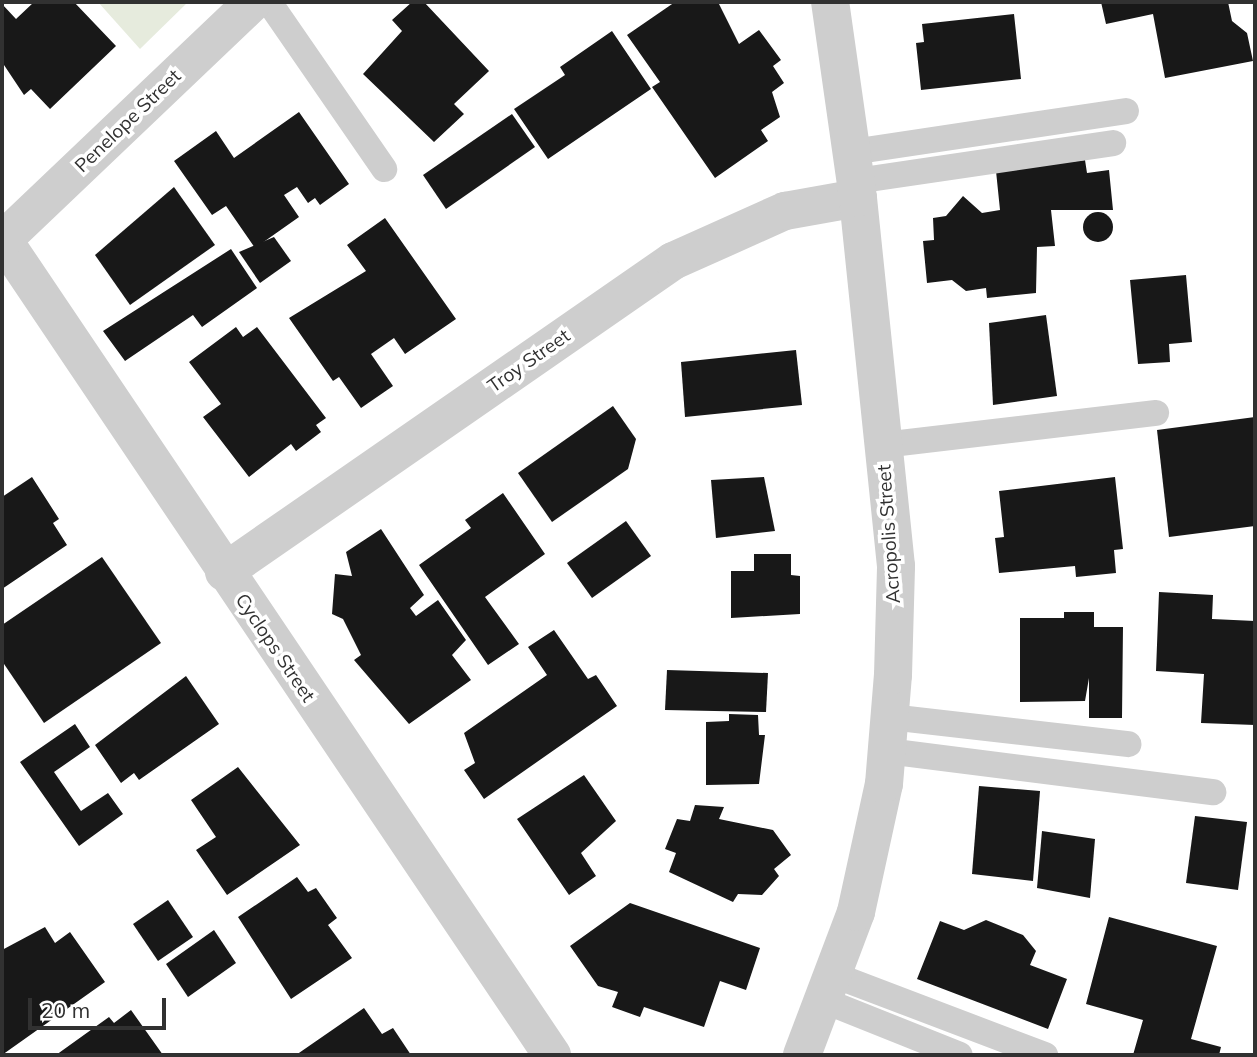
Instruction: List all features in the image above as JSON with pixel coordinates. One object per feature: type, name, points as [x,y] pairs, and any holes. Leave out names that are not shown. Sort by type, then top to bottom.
[{"type":"street","name":"Penelope Street","points":[[3,239],[253,2]]},
{"type":"street","name":"Acropolis Street","points":[[802,1055],[830,988],[856,912],[888,734],[896,566],[855,177],[830,2]]},
{"type":"street","name":"Troy Street","points":[[223,572],[673,261],[855,177]]},
{"type":"street","name":"Cyclops Street","points":[[3,239],[223,572],[552,1055]]},
{"type":"lane","points":[[269,2],[384,169]]},
{"type":"lane","points":[[855,177],[1126,111]]},
{"type":"lane","points":[[855,177],[1113,143]]},
{"type":"lane","points":[[883,445],[1156,413]]},
{"type":"lane","points":[[888,734],[1128,744]]},
{"type":"lane","points":[[888,734],[1213,792]]},
{"type":"lane","points":[[830,988],[960,1055]]},
{"type":"lane","points":[[830,988],[1045,1055]]},
{"type":"shaded area","points":[[98,2],[188,2],[140,49]]},
{"type":"building","points":[[34,2],[74,2],[116,46],[50,109],[31,89],[24,95],[2,62],[2,4],[16,19]]},
{"type":"building","points":[[412,2],[424,2],[489,71],[454,104],[464,114],[434,142],[363,74],[402,31],[392,20]]},
{"type":"building","points":[[675,2],[718,2],[739,44],[759,30],[781,60],[773,66],[784,83],[772,92],[780,117],[761,130],[768,141],[715,178],[652,87],[660,82],[627,35]]},
{"type":"building","points":[[1101,2],[1228,2],[1232,21],[1247,33],[1253,61],[1165,78],[1153,14],[1106,24]]},
{"type":"building","points":[[1014,14],[1021,79],[921,90],[916,43],[924,42],[922,24]]},
{"type":"building","points":[[612,31],[651,89],[548,159],[514,109],[565,75],[560,67]]},
{"type":"building","points":[[299,112],[349,184],[320,205],[315,198],[308,203],[297,187],[284,195],[299,217],[255,248],[226,206],[212,215],[174,161],[216,131],[234,158]]},
{"type":"building","points":[[512,114],[535,147],[446,209],[423,175]]},
{"type":"building","points":[[1085,160],[1087,173],[1109,170],[1113,210],[1051,210],[1055,246],[1037,247],[1036,293],[987,298],[986,288],[966,291],[952,280],[927,283],[923,241],[934,240],[933,218],[946,216],[963,196],[982,213],[1000,210],[996,171]]},
{"type":"building","points":[[174,187],[215,245],[130,305],[95,255]]},
{"type":"building","points":[[1098,212],[1104,213],[1112,221],[1112,233],[1104,241],[1098,242],[1092,241],[1084,233],[1083,227],[1084,221],[1092,213]]},
{"type":"building","points":[[385,218],[456,319],[405,354],[394,338],[371,354],[393,386],[361,408],[339,377],[333,381],[289,318],[366,271],[347,245]]},
{"type":"building","points":[[274,237],[291,261],[260,283],[239,252]]},
{"type":"building","points":[[231,249],[257,288],[202,327],[193,315],[125,361],[103,331]]},
{"type":"building","points":[[1186,275],[1192,342],[1169,344],[1170,362],[1138,364],[1130,280]]},
{"type":"building","points":[[1046,315],[1057,396],[993,405],[989,323]]},
{"type":"building","points":[[236,327],[243,337],[257,327],[326,418],[316,425],[321,432],[296,451],[291,444],[249,477],[203,417],[221,404],[189,362]]},
{"type":"building","points":[[796,350],[802,405],[685,417],[681,362]]},
{"type":"building","points":[[613,406],[636,439],[628,469],[552,522],[518,473]]},
{"type":"building","points":[[1255,417],[1255,526],[1169,537],[1157,430]]},
{"type":"building","points":[[32,477],[59,519],[53,523],[67,545],[2,589],[2,497]]},
{"type":"building","points":[[764,477],[775,531],[716,538],[711,480]]},
{"type":"building","points":[[1115,477],[1123,549],[1114,550],[1116,573],[1076,577],[1075,566],[999,573],[995,538],[1004,537],[999,491]]},
{"type":"building","points":[[503,493],[545,554],[485,597],[519,644],[488,665],[419,565],[471,528],[465,520]]},
{"type":"building","points":[[626,521],[651,556],[592,598],[567,563]]},
{"type":"building","points":[[381,529],[424,595],[410,608],[416,616],[438,600],[466,640],[452,655],[471,680],[409,724],[354,660],[361,655],[343,619],[332,614],[335,574],[352,576],[346,552]]},
{"type":"building","points":[[754,554],[791,554],[791,575],[800,576],[800,614],[731,618],[731,571],[754,571]]},
{"type":"building","points":[[102,557],[161,643],[44,723],[2,661],[2,625]]},
{"type":"building","points":[[1159,592],[1213,595],[1212,619],[1255,621],[1255,725],[1201,723],[1204,674],[1156,671]]},
{"type":"building","points":[[1064,612],[1094,612],[1094,627],[1123,627],[1122,718],[1089,718],[1089,678],[1085,701],[1020,702],[1020,618],[1064,618]]},
{"type":"building","points":[[554,630],[588,679],[596,675],[617,706],[484,799],[464,770],[475,763],[464,733],[547,675],[528,647]]},
{"type":"building","points":[[667,670],[768,673],[766,712],[665,710]]},
{"type":"building","points":[[186,676],[219,724],[139,780],[134,773],[121,783],[95,745]]},
{"type":"building","points":[[729,714],[758,715],[759,735],[765,735],[759,784],[706,785],[706,722],[729,721]]},
{"type":"building","points":[[75,724],[90,747],[54,772],[81,811],[108,793],[123,814],[79,846],[20,762]]},
{"type":"building","points":[[238,767],[300,845],[227,895],[196,850],[216,837],[191,800]]},
{"type":"building","points":[[584,775],[616,821],[581,853],[596,876],[569,895],[517,819]]},
{"type":"building","points":[[979,786],[1040,791],[1033,881],[972,874]]},
{"type":"building","points":[[695,805],[724,807],[719,819],[773,830],[791,855],[774,869],[779,876],[762,895],[738,894],[733,902],[669,872],[676,853],[665,849],[677,819],[690,821]]},
{"type":"building","points":[[1195,816],[1247,822],[1238,890],[1186,883]]},
{"type":"building","points":[[1042,831],[1095,839],[1090,898],[1037,888]]},
{"type":"building","points":[[297,877],[308,892],[316,888],[337,918],[328,925],[352,958],[291,999],[238,917]]},
{"type":"building","points":[[168,900],[193,937],[158,961],[133,924]]},
{"type":"building","points":[[630,903],[760,948],[746,990],[720,981],[704,1027],[644,1007],[640,1017],[612,1007],[618,992],[598,986],[570,946]]},
{"type":"building","points":[[1109,917],[1217,946],[1191,1039],[1221,1047],[1219,1055],[1133,1055],[1143,1020],[1086,1004]]},
{"type":"building","points":[[986,920],[1023,935],[1036,951],[1030,965],[1067,979],[1048,1029],[917,979],[940,921],[964,930]]},
{"type":"building","points":[[45,927],[55,943],[70,932],[105,982],[2,1055],[2,950]]},
{"type":"building","points":[[214,930],[236,963],[188,997],[166,964]]},
{"type":"building","points":[[364,1008],[382,1034],[393,1028],[411,1055],[296,1055]]},
{"type":"building","points":[[131,1010],[163,1055],[56,1055],[109,1017],[114,1023]]}]
